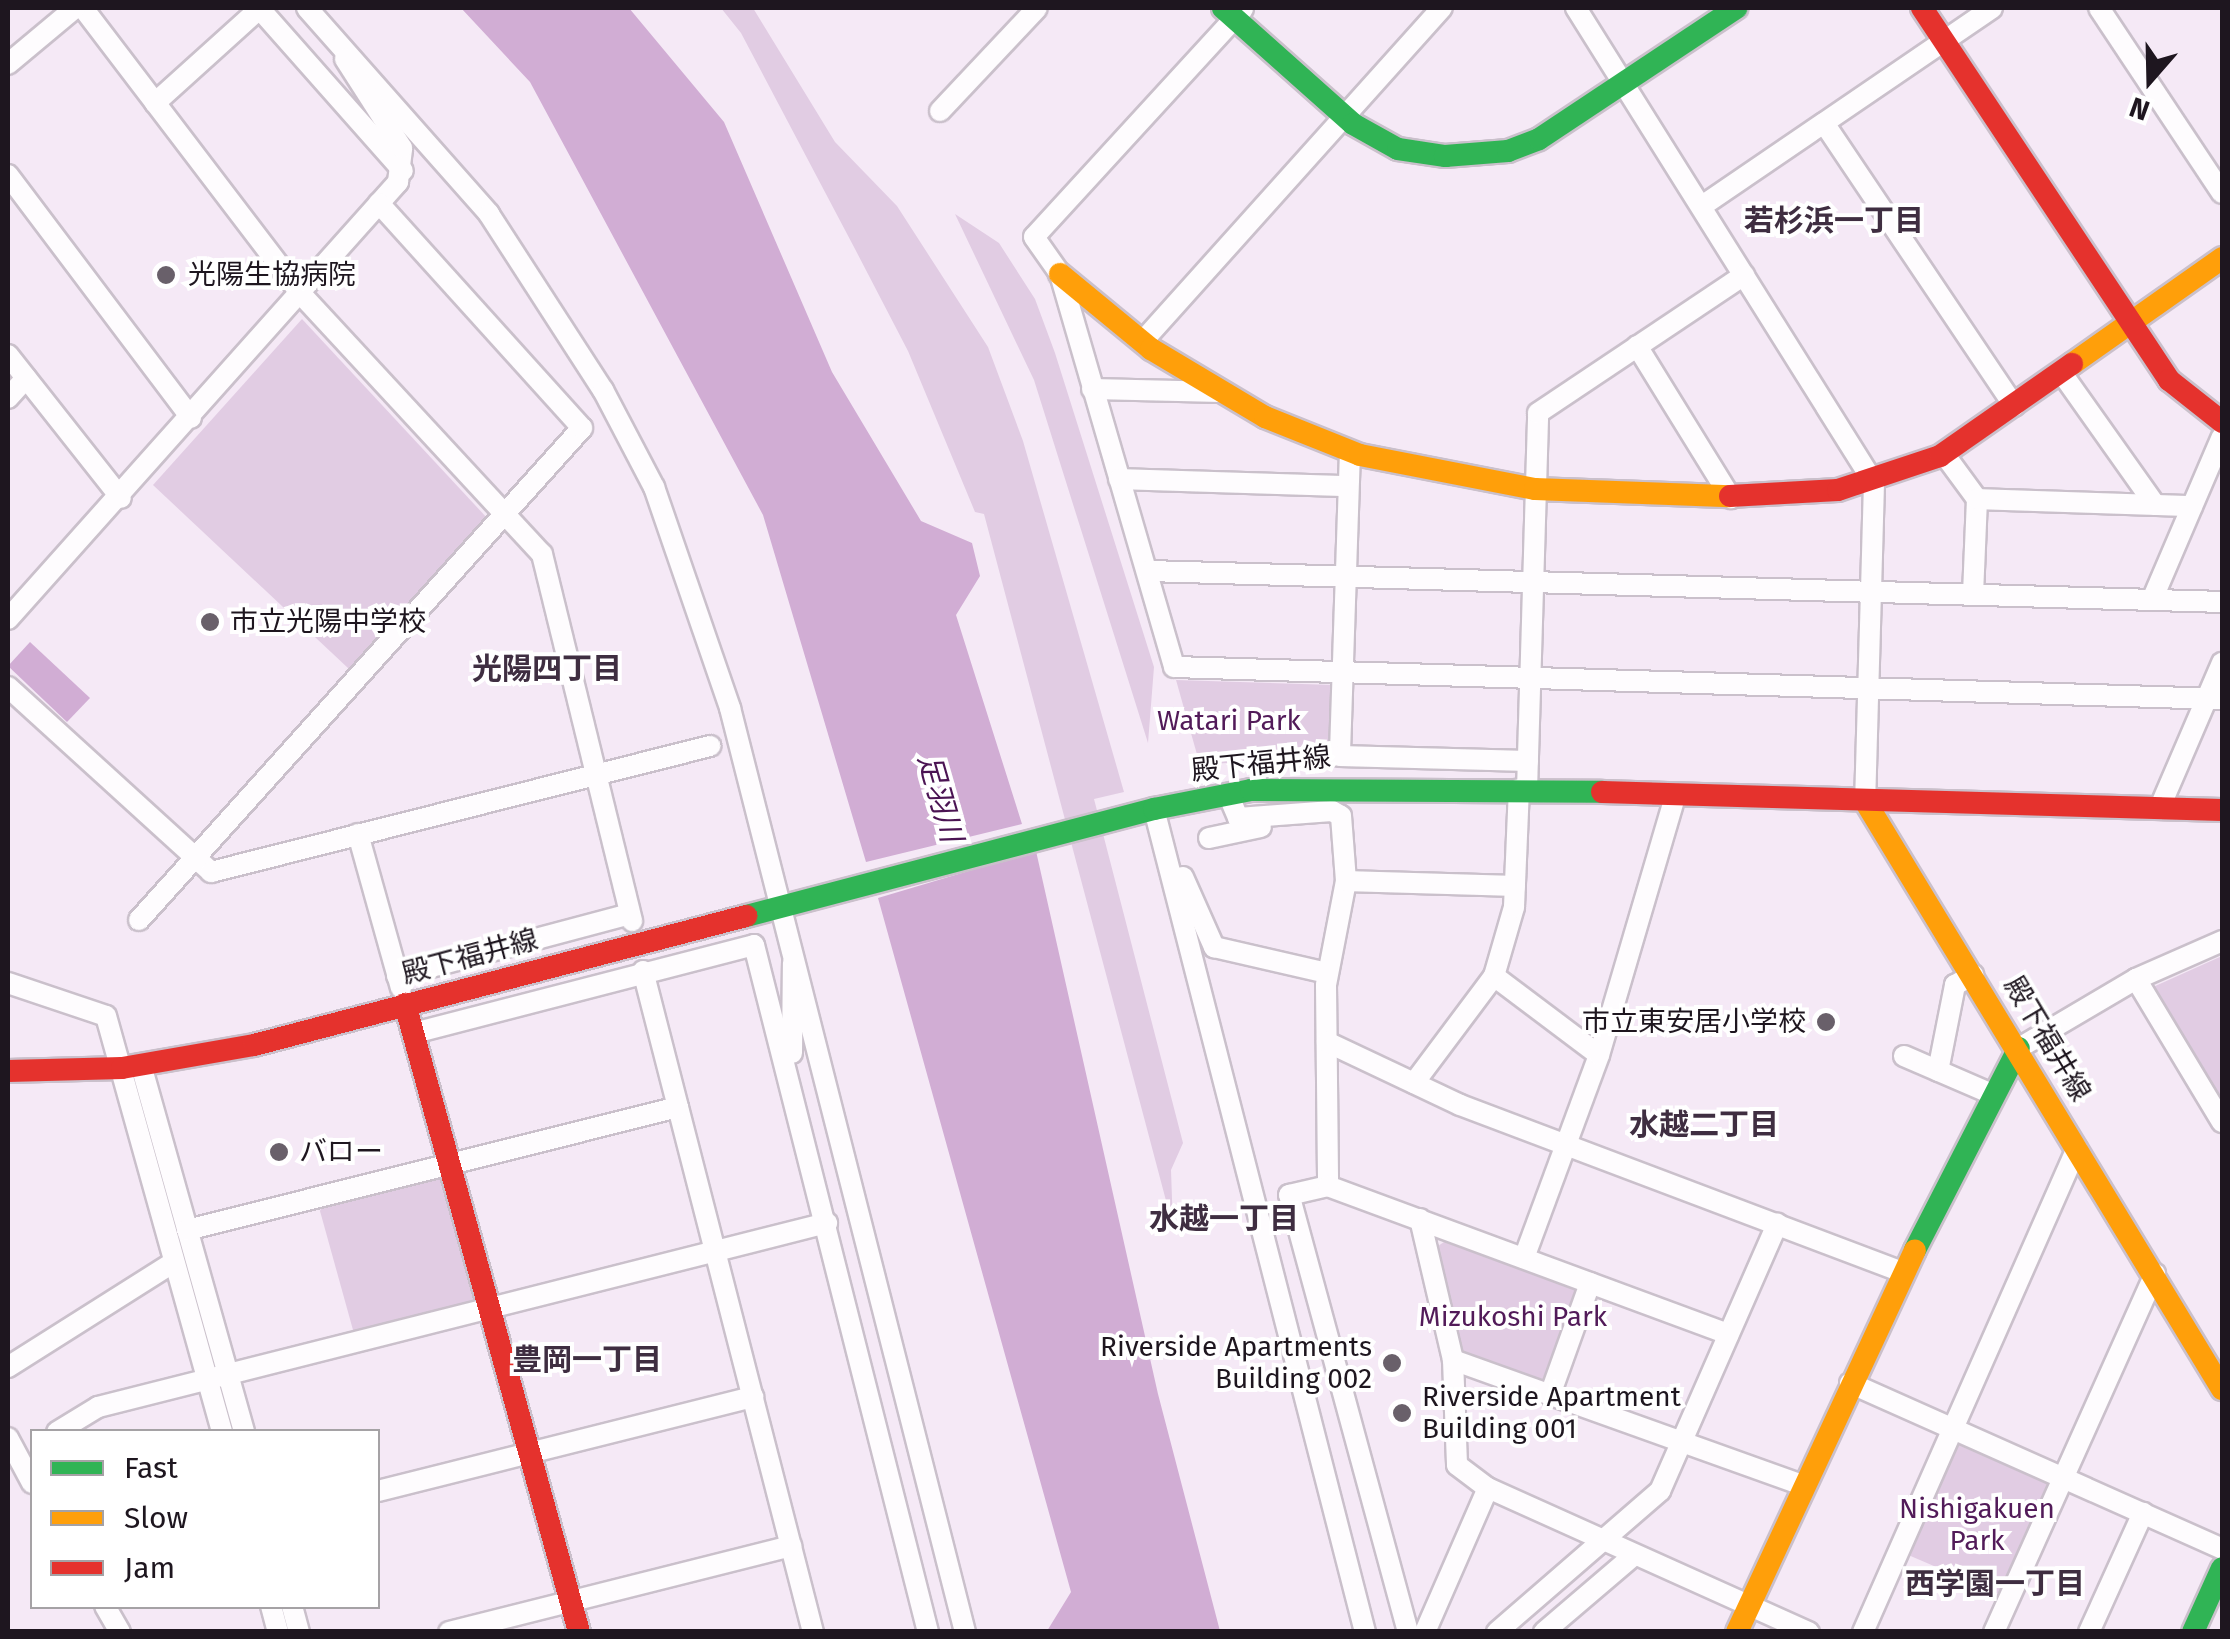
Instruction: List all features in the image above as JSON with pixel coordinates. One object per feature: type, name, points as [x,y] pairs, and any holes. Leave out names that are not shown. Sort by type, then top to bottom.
[{"type":"street","points":[[8,64],[75,8]]},
{"type":"street","points":[[83,8],[300,293],[542,554],[631,918],[397,976]]},
{"type":"street","points":[[155,102],[260,8],[403,171]]},
{"type":"street","points":[[307,8],[343,42],[489,214],[604,390],[654,488],[699,603],[796,957],[965,1632]]},
{"type":"street","points":[[940,112],[1037,8]]},
{"type":"street","points":[[1142,342],[1442,8]]},
{"type":"street","points":[[1576,8],[1874,483],[1872,684],[1865,801],[2222,810]]},
{"type":"street","points":[[1736,8],[1539,140],[1478,154],[1414,153],[1342,116],[1234,11],[1036,229],[1034,237],[1060,274],[1142,342],[1265,417],[1350,451],[1535,489],[1731,498],[1874,483],[1944,454],[2222,259]]},
{"type":"street","points":[[1922,8],[2185,398],[2222,422]]},
{"type":"street","points":[[1702,206],[1992,8]]},
{"type":"street","points":[[2099,8],[2222,192]]},
{"type":"street","points":[[8,620],[121,498],[403,171],[402,148],[345,60],[343,42]]},
{"type":"street","points":[[1824,123],[2014,406]]},
{"type":"street","points":[[8,175],[191,418]]},
{"type":"street","points":[[139,920],[192,855],[582,428],[379,203]]},
{"type":"street","points":[[1060,274],[1174,666],[1872,684],[2215,698]]},
{"type":"street","points":[[1414,1084],[1494,976],[1515,886],[1528,761],[1538,413],[1744,275]]},
{"type":"street","points":[[1637,346],[1731,498]]},
{"type":"street","points":[[8,355],[121,498]]},
{"type":"street","points":[[2061,372],[2155,504]]},
{"type":"street","points":[[8,398],[26,378]]},
{"type":"street","points":[[1092,389],[1224,392]]},
{"type":"street","points":[[2152,600],[2222,436]]},
{"type":"street","points":[[1350,451],[1340,756],[1528,761]]},
{"type":"street","points":[[1944,454],[1977,498],[1973,594]]},
{"type":"street","points":[[1119,478],[1348,486]]},
{"type":"street","points":[[1977,498],[2192,506]]},
{"type":"street","points":[[1148,571],[2222,602]]},
{"type":"street","points":[[2160,807],[2215,698],[2222,663]]},
{"type":"street","points":[[8,687],[211,872],[710,746]]},
{"type":"street","name":"殿下福井線","points":[[8,1071],[132,1066],[254,1044],[1154,809],[1228,794],[1301,786],[1865,801],[2019,1048],[2222,1389]]},
{"type":"street","points":[[1228,794],[1238,818],[1332,811],[1342,824],[1346,880],[1327,972],[1328,1186]]},
{"type":"street","points":[[1524,1258],[1598,1055],[1676,794]]},
{"type":"street","points":[[1154,809],[1366,1632]]},
{"type":"street","points":[[1209,838],[1254,827],[1342,824]]},
{"type":"street","points":[[358,834],[579,1632]]},
{"type":"street","points":[[1166,853],[1214,947],[1327,972]]},
{"type":"street","points":[[1346,880],[1515,886]]},
{"type":"street","points":[[1737,1632],[1903,1272],[2019,1048],[2136,979],[2222,942]]},
{"type":"street","points":[[414,1033],[754,945],[928,1632]]},
{"type":"street","points":[[789,1077],[788,976],[796,957]]},
{"type":"street","points":[[644,971],[813,1632]]},
{"type":"street","points":[[1938,1071],[1955,985],[1972,974]]},
{"type":"street","points":[[1494,976],[1598,1055]]},
{"type":"street","points":[[2136,979],[2222,1122]]},
{"type":"street","points":[[8,983],[106,1016],[132,1066],[187,1230],[218,1379],[222,1429]]},
{"type":"street","points":[[1327,1042],[1414,1084],[1568,1146],[1903,1272]]},
{"type":"street","points":[[1904,1056],[1994,1096]]},
{"type":"street","points":[[132,1066],[174,1262],[218,1379],[243,1429]]},
{"type":"street","points":[[187,1230],[678,1107]]},
{"type":"street","points":[[1863,1632],[2078,1148]]},
{"type":"street","points":[[1408,1632],[1289,1195],[1328,1186],[1728,1334]]},
{"type":"street","points":[[1420,1219],[1453,1360],[1457,1465],[1488,1488],[1808,1632]]},
{"type":"street","points":[[61,1429],[98,1408],[827,1223]]},
{"type":"street","points":[[1497,1632],[1660,1491],[1776,1224]]},
{"type":"street","points":[[8,1368],[174,1262]]},
{"type":"street","points":[[1994,1632],[2155,1274]]},
{"type":"street","points":[[1550,1395],[1590,1283]]},
{"type":"street","points":[[1453,1360],[1802,1485]]},
{"type":"street","points":[[1850,1383],[2222,1549]]},
{"type":"street","points":[[380,1489],[753,1397]]},
{"type":"street","points":[[16,1452],[30,1479]]},
{"type":"street","points":[[1424,1632],[1488,1488]]},
{"type":"street","points":[[2089,1632],[2143,1513]]},
{"type":"street","points":[[449,1632],[791,1546]]},
{"type":"street","points":[[1516,1616],[1547,1631],[1634,1555]]},
{"type":"street","points":[[2194,1632],[2222,1568]]},
{"type":"street","points":[[107,1609],[120,1632]]},
{"type":"green space","points":[[721,8],[753,8],[835,142],[897,206],[988,347],[1023,441],[1124,792],[1094,799],[1183,1143],[1171,1170],[1173,1227],[984,514],[975,512],[908,351],[855,249],[741,33]]},
{"type":"green space","points":[[955,214],[999,243],[1035,299],[1055,353],[1154,667],[1148,743],[1034,380]]},
{"type":"green space","points":[[302,319],[488,519],[349,669],[153,485]]},
{"type":"green space","name":"Watari Park","points":[[1176,680],[1334,685],[1332,755],[1200,765]]},
{"type":"green space","points":[[2222,956],[2222,1099],[2153,987]]},
{"type":"green space","points":[[434,1174],[443,1178],[476,1299],[361,1333],[353,1330],[320,1211],[323,1203]]},
{"type":"green space","name":"Mizukoshi Park","points":[[1450,1238],[1582,1288],[1546,1384],[1462,1353],[1438,1246]]},
{"type":"green space","name":"Nishigakuen Park","points":[[1961,1441],[2052,1482],[2001,1595],[1906,1554]]},
{"type":"water","name":"足羽川","points":[[461,8],[629,8],[724,122],[832,372],[921,521],[972,543],[980,576],[956,615],[1022,824],[866,862],[763,515],[530,82]]},
{"type":"water","points":[[30,642],[90,698],[67,722],[8,666]]},
{"type":"water","points":[[1036,851],[1158,1394],[1220,1631],[1047,1631],[1071,1592],[878,898]]},
{"type":"traffic: fast","points":[[1223,8],[1353,124],[1398,149],[1445,156],[1508,151],[1539,139],[1736,8]]},
{"type":"traffic: fast","points":[[746,916],[1154,809],[1251,790],[1602,792]]},
{"type":"traffic: fast","points":[[1915,1250],[2019,1048]]},
{"type":"traffic: fast","points":[[2193,1632],[2222,1568]]},
{"type":"traffic: slow","points":[[2072,364],[2222,258]]},
{"type":"traffic: slow","points":[[1060,274],[1151,349],[1265,417],[1360,455],[1535,489],[1730,496]]},
{"type":"traffic: slow","points":[[1865,801],[2222,1389]]},
{"type":"traffic: slow","points":[[1737,1632],[1915,1250]]},
{"type":"traffic: jam","points":[[1922,8],[2169,380],[2222,422]]},
{"type":"traffic: jam","points":[[1730,496],[1838,490],[1940,456],[2072,364]]},
{"type":"traffic: jam","points":[[1602,792],[2222,810]]},
{"type":"traffic: jam","points":[[8,1071],[122,1068],[254,1045],[746,916]]},
{"type":"traffic: jam","points":[[405,1004],[579,1632]]},
{"type":"place","name":"光陽生協病院","points":[[166,275]]},
{"type":"place","name":"市立光陽中学校","points":[[210,622]]},
{"type":"place","name":"市立東安居小学校","points":[[1826,1022]]},
{"type":"place","name":"バロー","points":[[279,1152]]},
{"type":"place","name":"Riverside Apartments Building 002","points":[[1392,1363]]},
{"type":"place","name":"Riverside Apartment Building 001","points":[[1402,1413]]},
{"type":"district","name":"若杉浜一丁目","points":[[1834,221]]},
{"type":"district","name":"光陽四丁目","points":[[547,669]]},
{"type":"district","name":"水越二丁目","points":[[1704,1125]]},
{"type":"district","name":"水越一丁目","points":[[1224,1219]]},
{"type":"district","name":"豊岡一丁目","points":[[587,1360]]},
{"type":"district","name":"西学園一丁目","points":[[1995,1584]]}]
